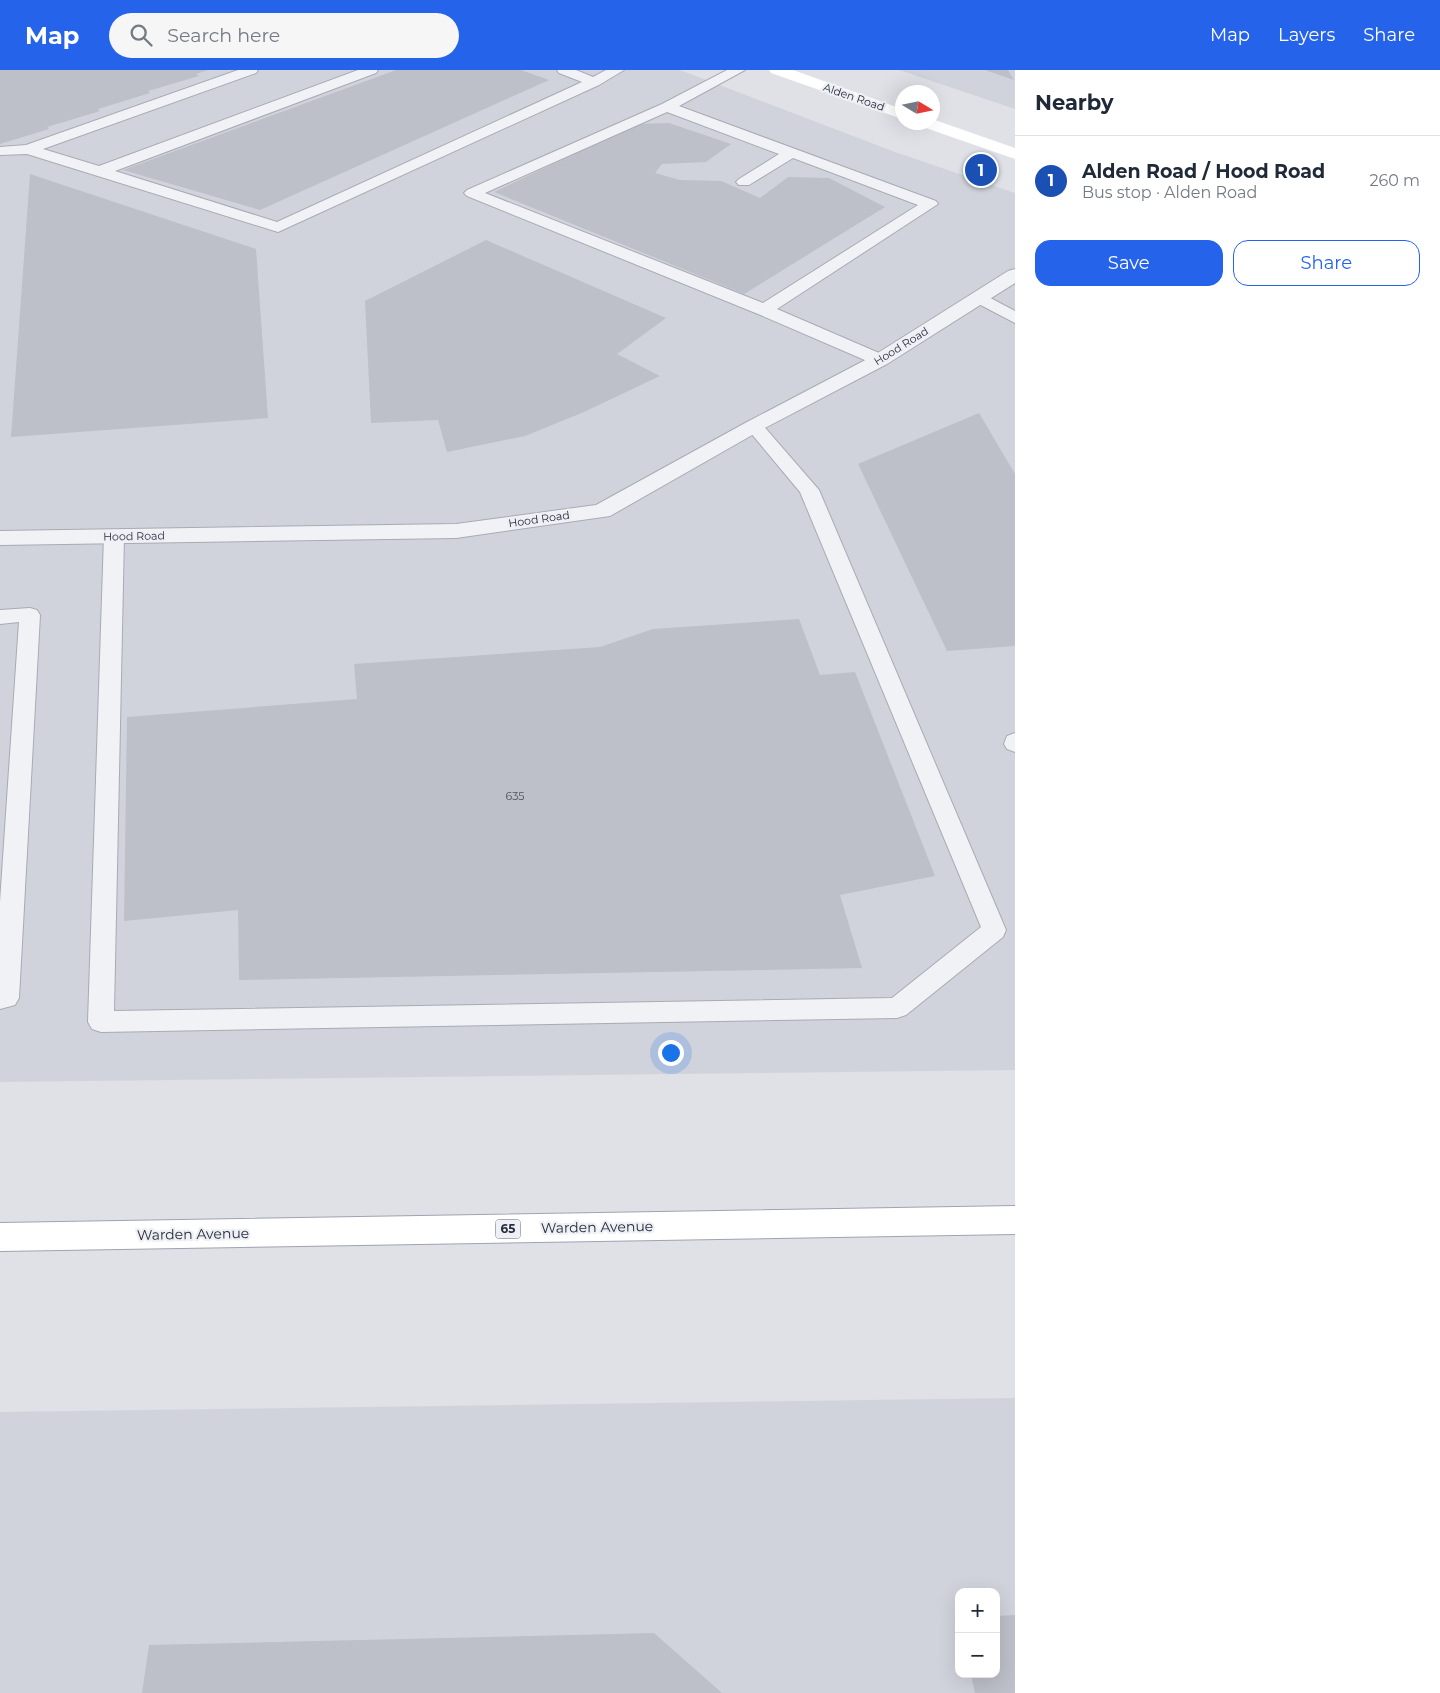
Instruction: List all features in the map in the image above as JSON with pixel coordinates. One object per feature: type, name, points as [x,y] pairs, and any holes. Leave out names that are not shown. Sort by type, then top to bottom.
[{"type":"main road","name":"Alden Road","points":[[777,70],[895,112]]},
{"type":"main road","points":[[940,127],[1015,154]]},
{"type":"main road","name":"Warden Avenue","points":[[0,1237],[1015,1220]]},
{"type":"street","name":"Hood Road","points":[[0,538],[456,531],[602,511],[754,426],[880,360],[1015,275]]},
{"type":"lane","points":[[0,151],[28,148],[251,70]]},
{"type":"lane","points":[[100,171],[371,70]]},
{"type":"lane","points":[[564,70],[594,82]]},
{"type":"lane","points":[[28,148],[278,228],[617,70]]},
{"type":"lane","points":[[738,70],[667,107],[472,192],[764,310],[880,360]]},
{"type":"lane","points":[[667,107],[930,204],[764,310]]},
{"type":"lane","points":[[744,182],[791,153]]},
{"type":"lane","points":[[979,297],[1015,318]]},
{"type":"lane","points":[[114,536],[101,1022],[897,1008],[994,930],[809,490],[754,426]]},
{"type":"lane","points":[[0,617],[30,615],[6,998],[0,998]]},
{"type":"shaded area","points":[[0,70],[680,70],[895,152],[1015,193],[1015,1070],[0,1082]]},
{"type":"shaded area","points":[[899,70],[1015,70],[1015,109]]},
{"type":"shaded area","points":[[1015,1398],[1015,1693],[0,1693],[0,1412]]},
{"type":"building","points":[[0,70],[208,70],[196,74],[199,76],[148,91],[150,93],[98,109],[100,111],[0,144]]},
{"type":"building","points":[[396,70],[521,70],[549,80],[260,210],[123,170]]},
{"type":"building","points":[[985,70],[1008,70],[1014,80]]},
{"type":"building","points":[[669,123],[731,144],[706,162],[662,164],[655,173],[680,180],[721,181],[760,198],[788,177],[829,178],[885,207],[744,294],[494,192],[637,124]]},
{"type":"building","points":[[30,174],[256,249],[268,418],[11,437]]},
{"type":"building","points":[[486,240],[666,318],[617,354],[660,376],[584,412],[525,436],[447,452],[438,420],[371,423],[365,301]]},
{"type":"building","points":[[979,413],[1015,474],[1015,646],[947,651],[858,464]]},
{"type":"building","points":[[799,619],[820,675],[855,672],[935,876],[840,895],[862,968],[239,980],[238,910],[124,921],[127,717],[357,699],[354,664],[600,647],[653,629]]},
{"type":"building","points":[[1015,1615],[1015,1693],[975,1693],[972,1678],[1000,1678],[1000,1616]]},
{"type":"building","points":[[654,1633],[722,1693],[142,1693],[149,1645]]},
{"type":"place","name":"Alden Road / Hood Road","points":[[981,170]]}]
